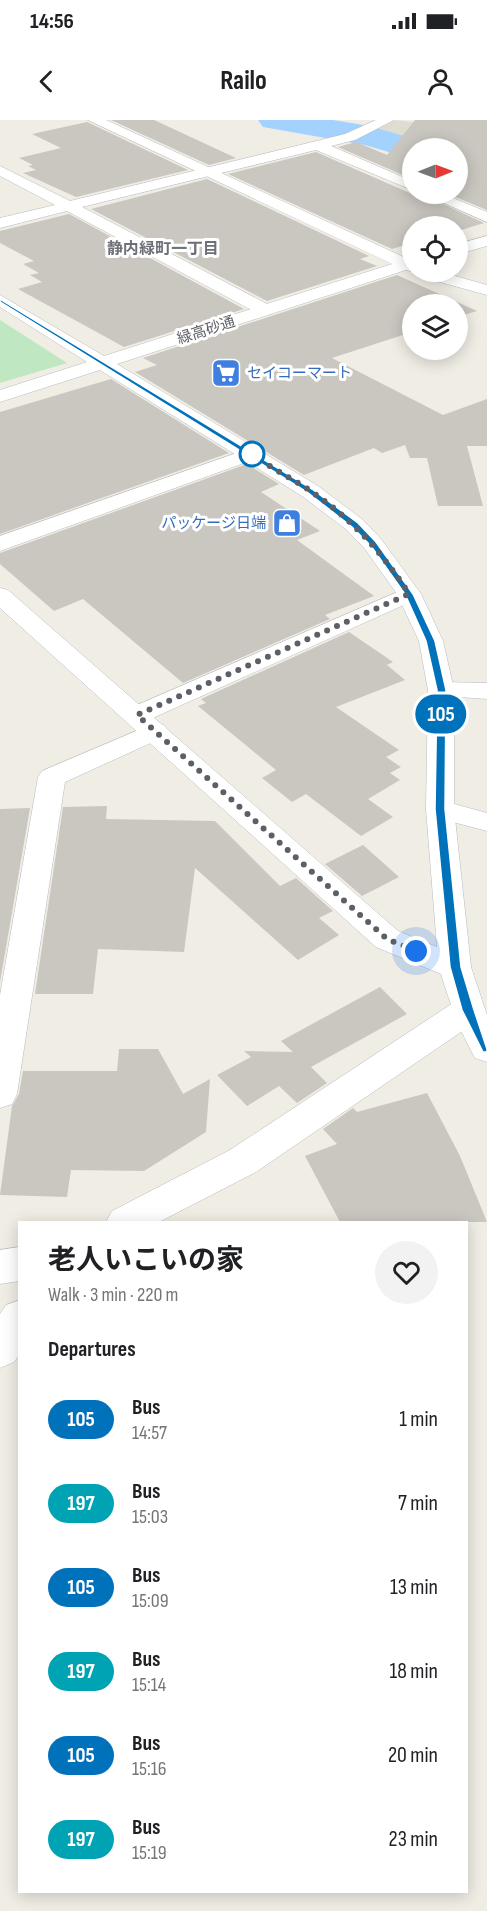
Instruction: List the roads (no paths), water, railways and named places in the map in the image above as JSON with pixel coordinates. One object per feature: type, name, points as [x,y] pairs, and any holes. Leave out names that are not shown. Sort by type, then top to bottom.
[{"type":"street","points":[[95,120],[402,261]]},
{"type":"street","points":[[0,223],[350,137],[387,120]]},
{"type":"street","points":[[317,145],[402,182]]},
{"type":"street","points":[[0,170],[265,310]]},
{"type":"street","points":[[455,204],[487,217]]},
{"type":"street","points":[[468,246],[487,241]]},
{"type":"street","name":"緑高砂通","points":[[0,396],[265,310],[402,270]]},
{"type":"street","points":[[463,282],[487,290]]},
{"type":"street","points":[[0,300],[310,490],[355,525],[373,544],[409,594],[431,641],[441,690],[440,809],[455,967],[468,1010],[487,1049]]},
{"type":"street","points":[[0,544],[251,453]]},
{"type":"street","points":[[0,1094],[52,777],[146,723],[409,594]]},
{"type":"street","points":[[0,595],[387,939],[455,967]]},
{"type":"street","points":[[441,690],[487,691]]},
{"type":"street","points":[[440,809],[487,822]]},
{"type":"street","points":[[127,1221],[243,1161],[468,1010]]},
{"type":"street","points":[[0,1267],[18,1264]]},
{"type":"street","points":[[0,1349],[18,1321]]},
{"type":"waterway","points":[[274,120],[370,136],[402,146]]},
{"type":"place","name":"セイコーマート","points":[[226,373]]},
{"type":"place","name":"パッケージ日端","points":[[287,523]]},
{"type":"district","name":"静内緑町一丁目","points":[[163,248]]}]
